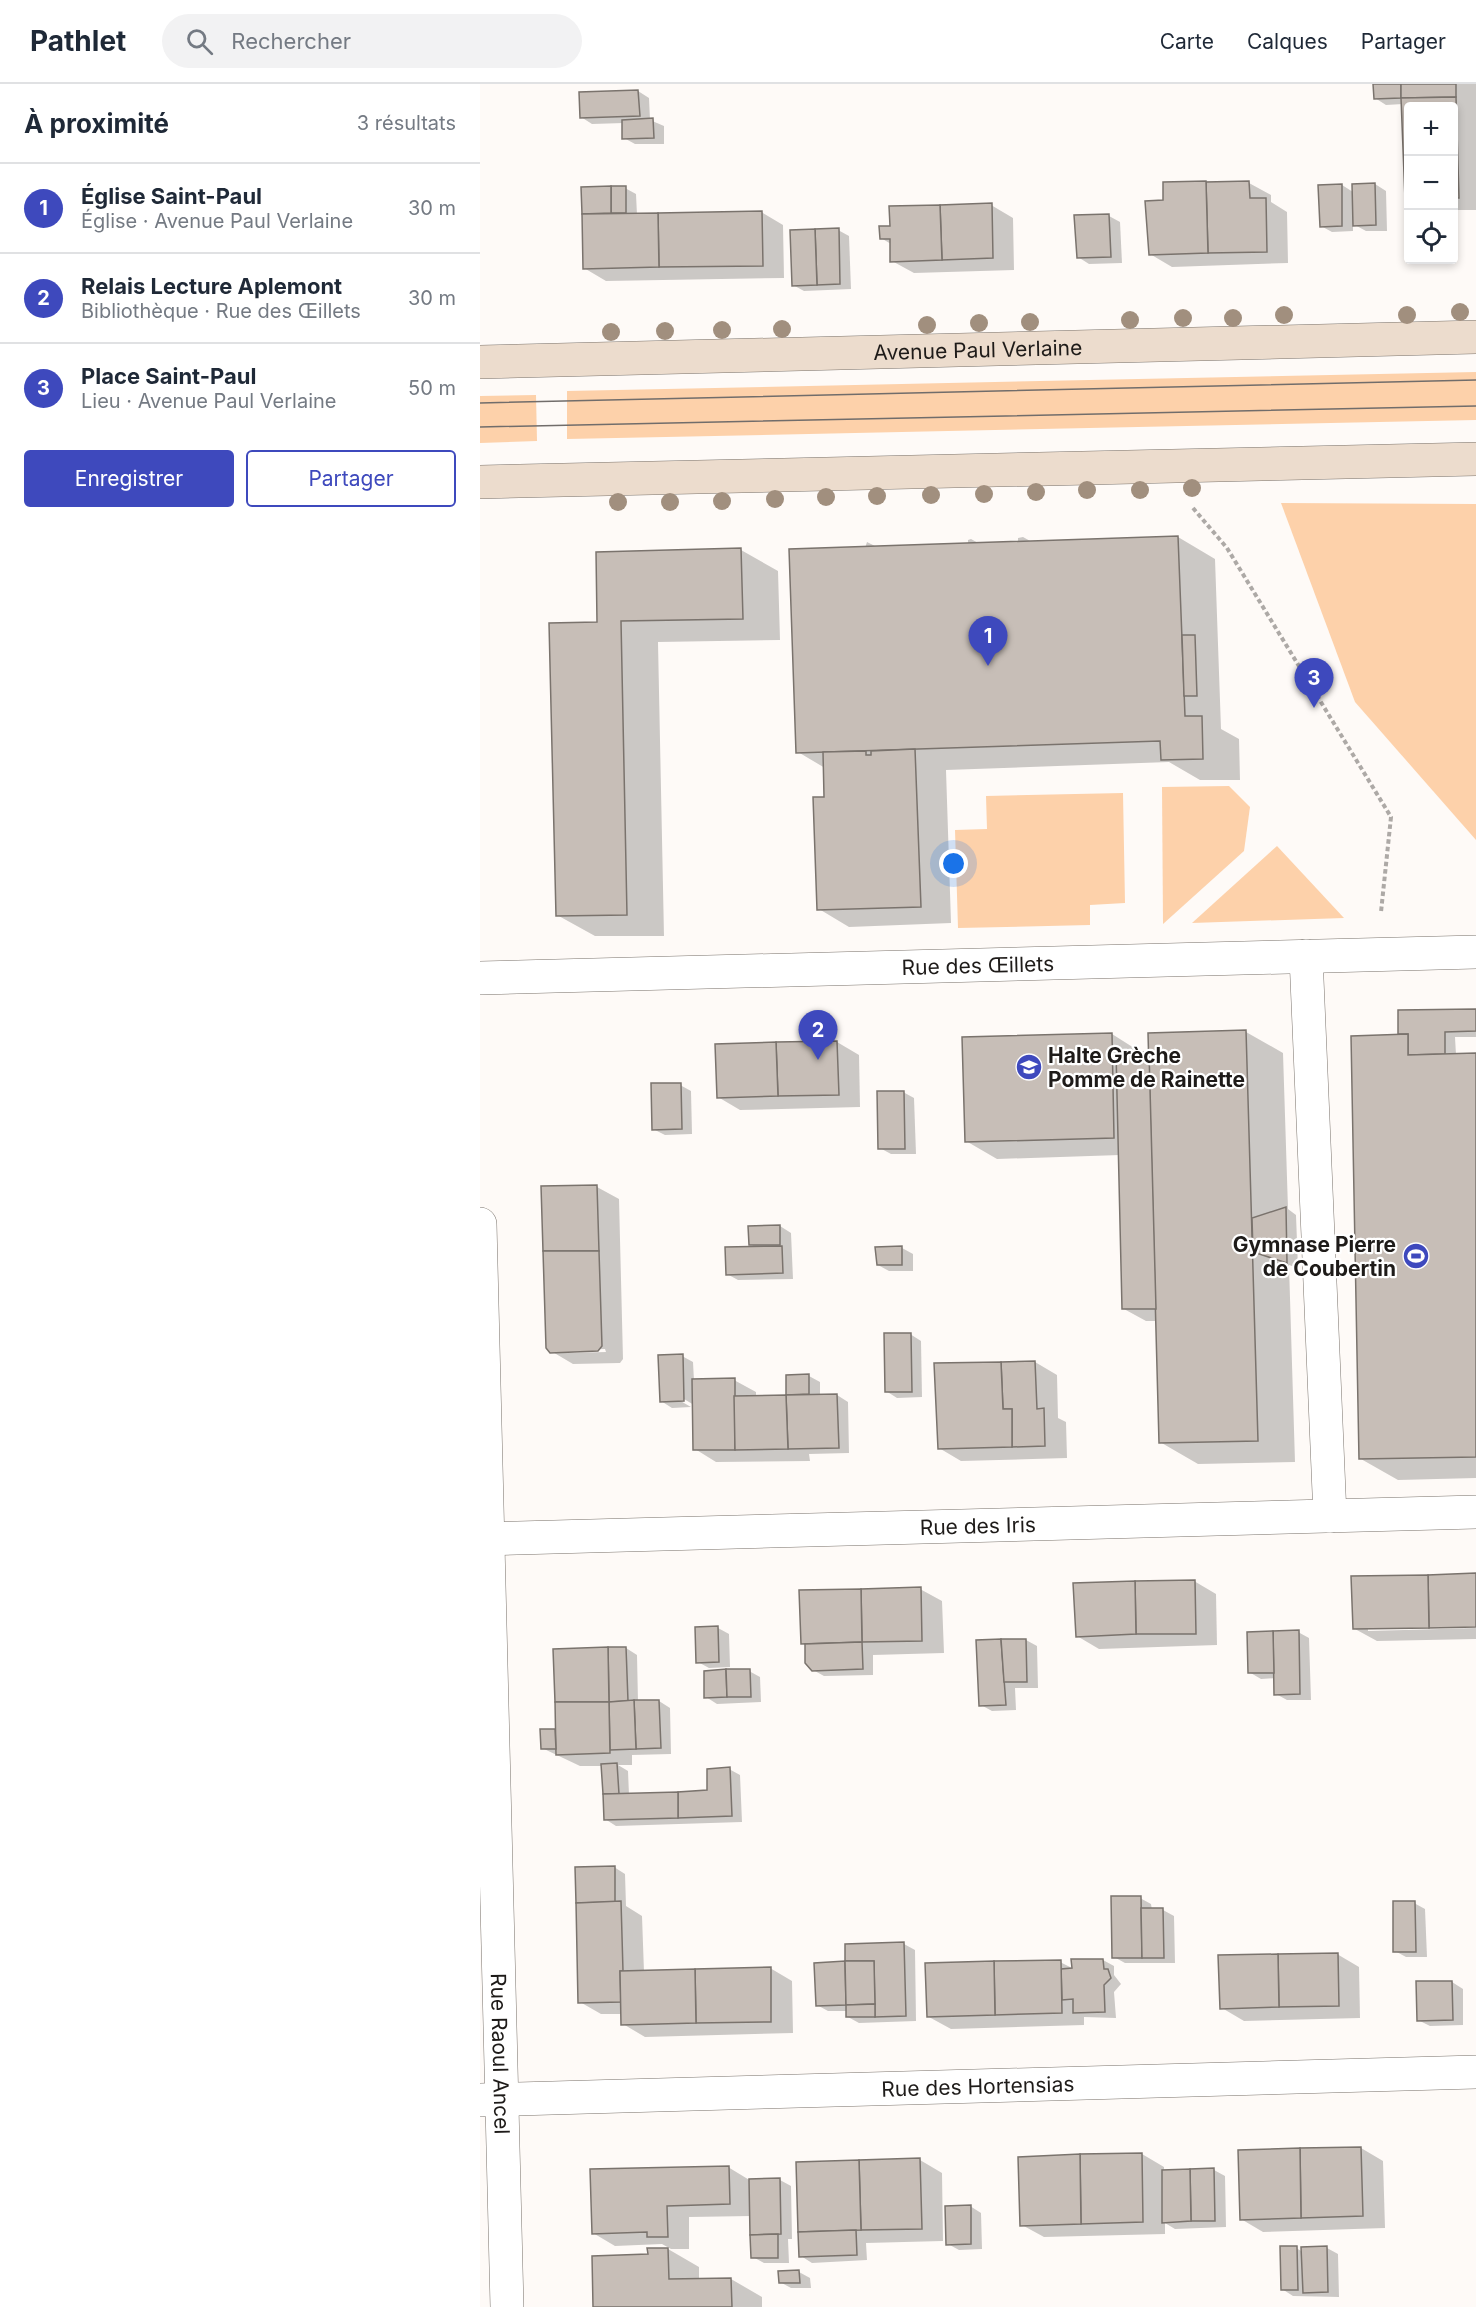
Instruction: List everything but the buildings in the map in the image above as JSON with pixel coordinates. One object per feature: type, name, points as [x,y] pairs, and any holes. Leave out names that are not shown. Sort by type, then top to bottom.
[{"type":"street","name":"Avenue Paul Verlaine","points":[[480,362],[1476,336]]},
{"type":"street","points":[[480,482],[1476,459]]},
{"type":"street","name":"Rue des Œillets","points":[[480,978],[1476,952]]},
{"type":"street","points":[[1306,956],[1329,1516]]},
{"type":"street","name":"Rue Raoul Ancel","points":[[480,1224],[491,2100],[507,2307]]},
{"type":"street","name":"Rue des Iris","points":[[484,1538],[1476,1512]]},
{"type":"street","name":"Rue des Hortensias","points":[[491,2100],[1476,2072]]},
{"type":"path","points":[[1156,466],[1227,548],[1391,817],[1376,955]]},
{"type":"shaded area","points":[[1476,372],[1476,420],[567,439],[567,391]]},
{"type":"shaded area","points":[[536,395],[537,441],[480,443],[480,396]]},
{"type":"shaded area","points":[[1281,503],[1476,504],[1476,840],[1355,702]]},
{"type":"shaded area","points":[[1229,786],[1250,807],[1244,851],[1163,924],[1162,787]]},
{"type":"shaded area","points":[[1123,793],[1125,903],[1090,905],[1090,925],[958,928],[955,830],[987,829],[986,796]]},
{"type":"shaded area","points":[[1277,846],[1344,918],[1192,923]]},
{"type":"tram line","points":[[480,403],[1476,380]]},
{"type":"tram line","points":[[480,427],[1476,406]]},
{"type":"place","name":"Église Saint-Paul","points":[[988,666]]},
{"type":"place","name":"Place Saint-Paul","points":[[1314,708]]},
{"type":"place","name":"Relais Lecture Aplemont","points":[[818,1060]]},
{"type":"place","name":"Halte Grèche Pomme de Rainette","points":[[1029,1067]]},
{"type":"place","name":"Gymnase Pierre de Coubertin","points":[[1416,1256]]}]
